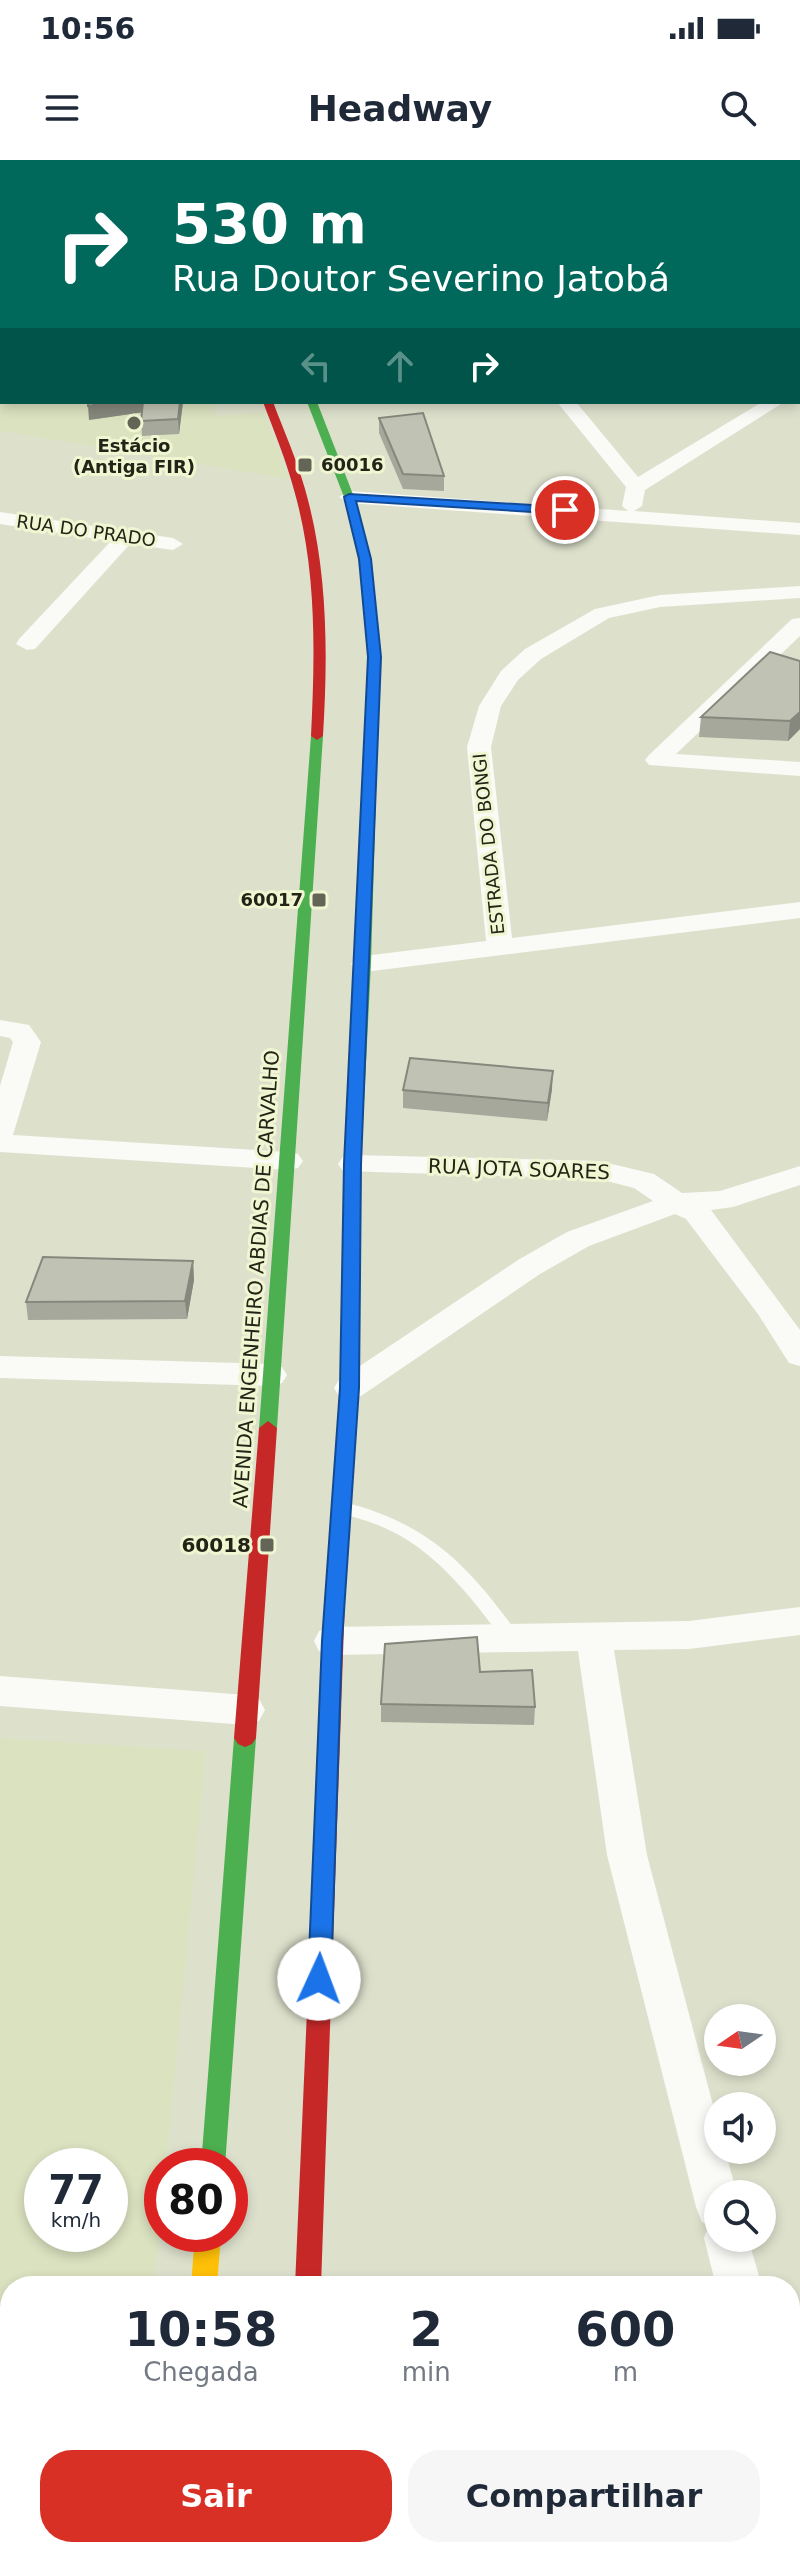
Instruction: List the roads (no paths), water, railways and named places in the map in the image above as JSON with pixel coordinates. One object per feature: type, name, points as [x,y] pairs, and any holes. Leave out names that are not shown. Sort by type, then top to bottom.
[{"type":"highway","name":"AVENIDA ENGENHEIRO ABDIAS DE CARVALHO","points":[[214,2148],[322,658],[317,579],[303,500],[269,404]]},
{"type":"highway","points":[[308,2276],[332,1641],[350,1388],[353,1164],[364,964],[374,657],[365,559],[349,497],[313,404]]},
{"type":"highway","points":[[205,2276],[207,2252]]},
{"type":"street","points":[[568,404],[636,487]]},
{"type":"street","points":[[630,517],[636,487],[772,404]]},
{"type":"street","points":[[349,497],[800,529]]},
{"type":"street","name":"RUA DO PRADO","points":[[0,518],[173,544]]},
{"type":"street","points":[[27,644],[125,537]]},
{"type":"street","name":"ESTRADA DO BONGI","points":[[500,947],[479,747],[490,706],[509,676],[533,654],[602,613],[660,601],[800,592]]},
{"type":"street","points":[[800,624],[790,642],[657,760],[800,769]]},
{"type":"street","points":[[364,964],[800,910]]},
{"type":"street","points":[[0,1028],[19,1031],[27,1042],[0,1133]]},
{"type":"street","points":[[0,1143],[288,1161]]},
{"type":"street","name":"RUA JOTA SOARES","points":[[353,1164],[599,1170],[644,1181],[676,1203],[697,1212],[769,1307],[800,1355]]},
{"type":"street","points":[[350,1388],[529,1267],[578,1239],[676,1203],[722,1200],[800,1175]]},
{"type":"street","points":[[0,1367],[271,1375]]},
{"type":"street","points":[[332,1641],[689,1635],[800,1621]]},
{"type":"street","points":[[594,1637],[627,1855],[711,2180]]},
{"type":"street","points":[[0,1691],[246,1710]]},
{"type":"street","points":[[730,2252],[736,2276]]},
{"type":"lane","points":[[341,1507],[381,1519],[413,1534],[488,1605],[512,1639]]},
{"type":"place","name":"Estácio (Antiga FIR)","points":[[134,423]]},
{"type":"place","name":"60016","points":[[305,465]]},
{"type":"place","name":"60017","points":[[319,900]]},
{"type":"place","name":"60018","points":[[267,1545]]}]
